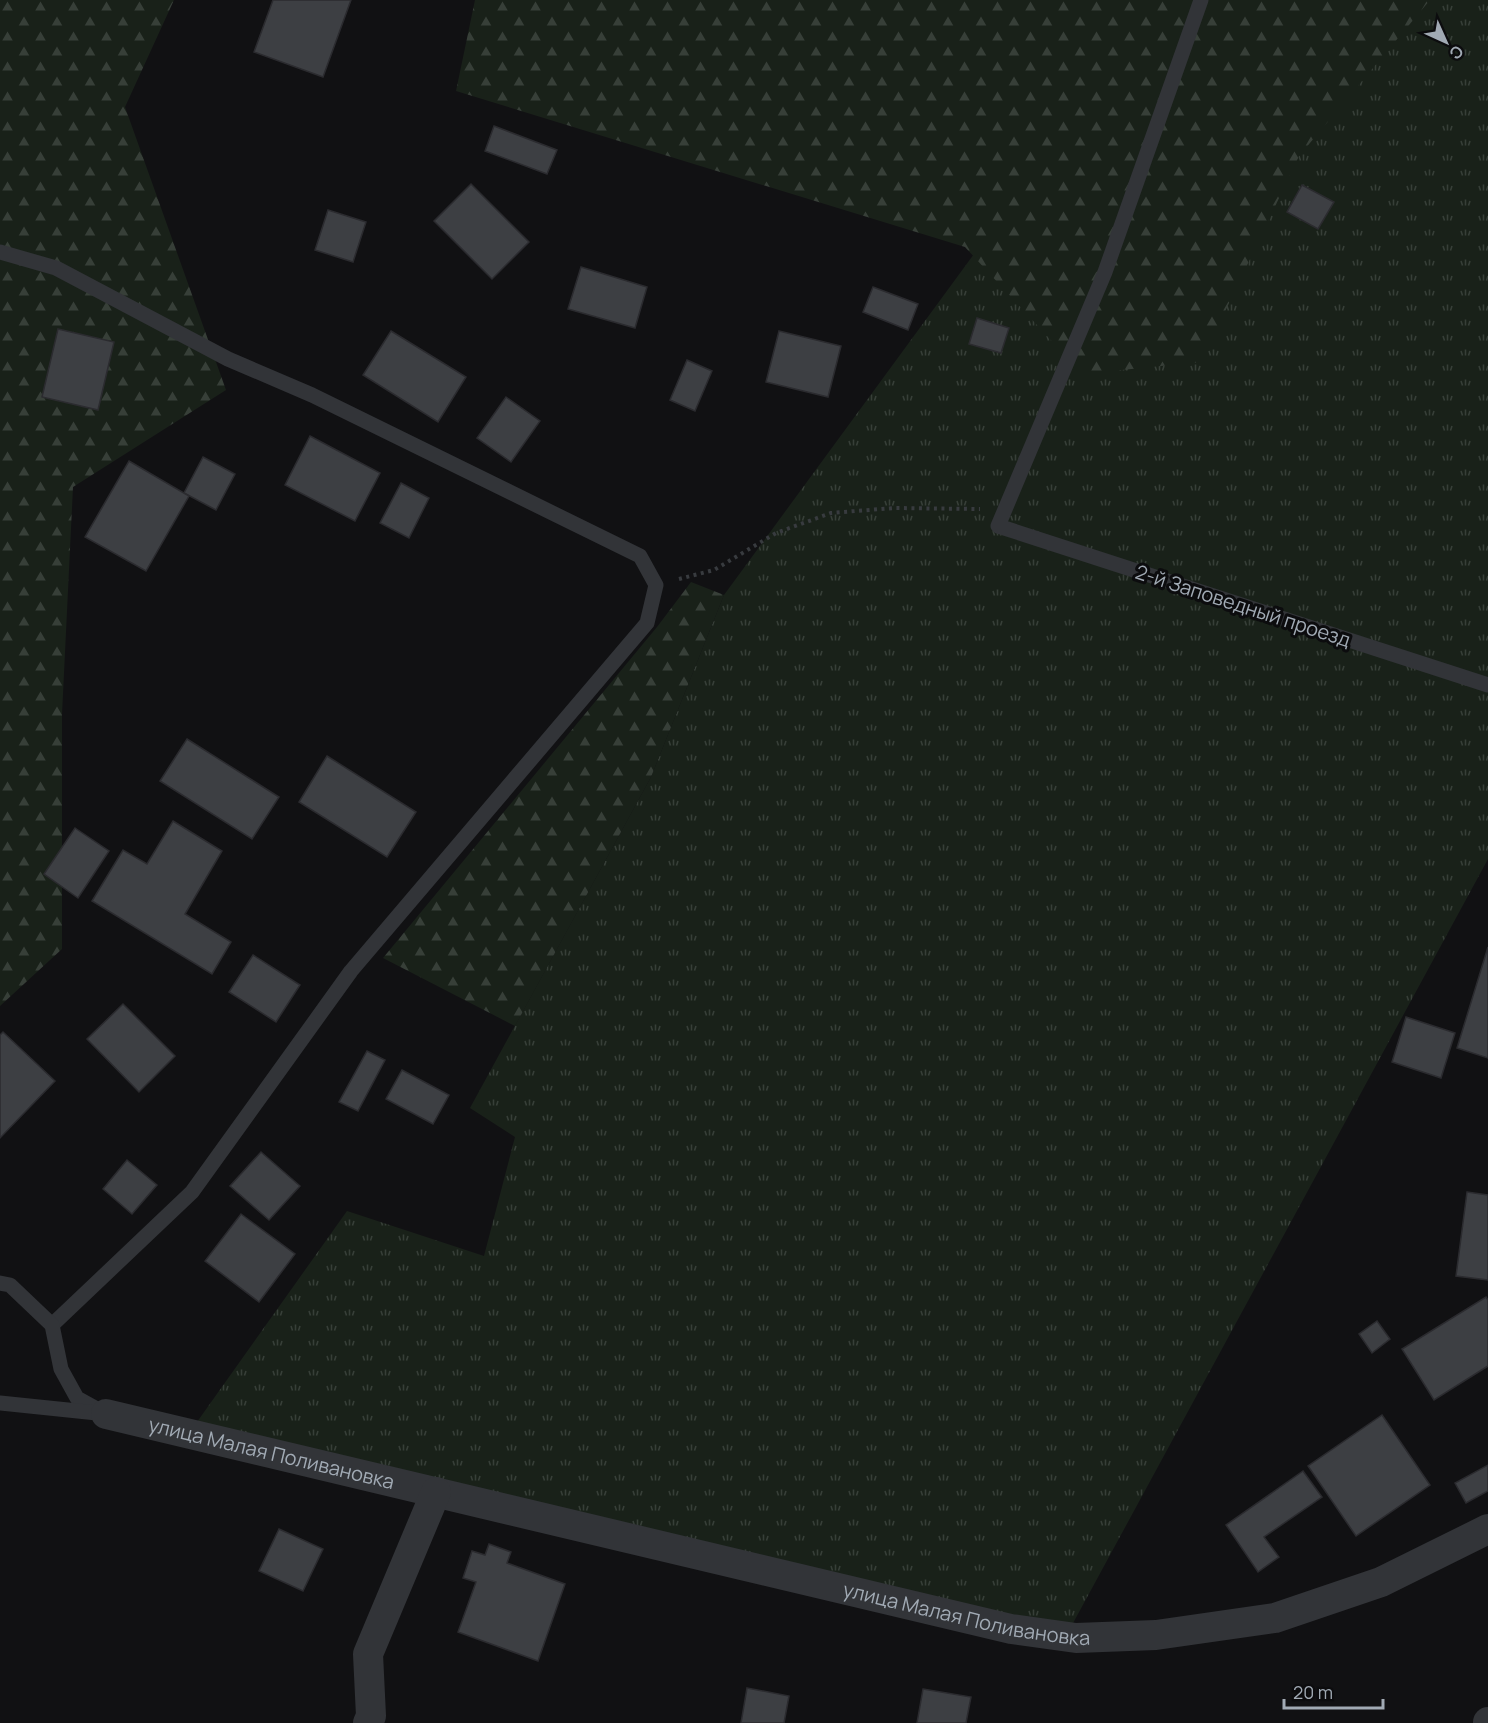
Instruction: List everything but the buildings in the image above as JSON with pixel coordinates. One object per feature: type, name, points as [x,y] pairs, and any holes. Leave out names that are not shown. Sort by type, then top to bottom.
[{"type":"street","name":"улица Малая Поливановка","points":[[106,1414],[1011,1629],[1076,1638],[1156,1635],[1275,1618],[1381,1582],[1488,1529]]},
{"type":"street","points":[[368,1723],[371,1716],[368,1654],[436,1492]]},
{"type":"lane","points":[[998,526],[1105,272],[1201,0]]},
{"type":"lane","points":[[0,252],[56,268],[228,359],[312,395],[639,556],[656,585],[647,623],[351,971],[192,1192],[52,1325]]},
{"type":"lane","name":"2-й Заповедный проезд","points":[[998,526],[1488,685]]},
{"type":"lane","points":[[0,1283],[10,1285],[52,1325],[61,1369],[77,1398],[106,1414]]},
{"type":"lane","points":[[0,1403],[106,1414]]},
{"type":"path","points":[[656,585],[714,570],[776,533],[831,513],[894,508],[983,509],[998,526]]},
{"type":"green space","points":[[0,0],[174,0],[125,107],[226,390],[73,487],[62,714],[62,949],[0,1006]]},
{"type":"green space","points":[[475,0],[1430,0],[1299,156],[1201,362],[1082,374],[965,247],[456,91]]},
{"type":"green space","points":[[1418,0],[1488,0],[1488,859],[1072,1625],[1013,1615],[197,1422],[347,1211],[484,1256],[515,1137],[470,1108],[651,777],[724,595],[996,224],[1286,159]]},
{"type":"green space","points":[[691,582],[724,595],[651,777],[515,1026],[383,958],[657,627]]}]
